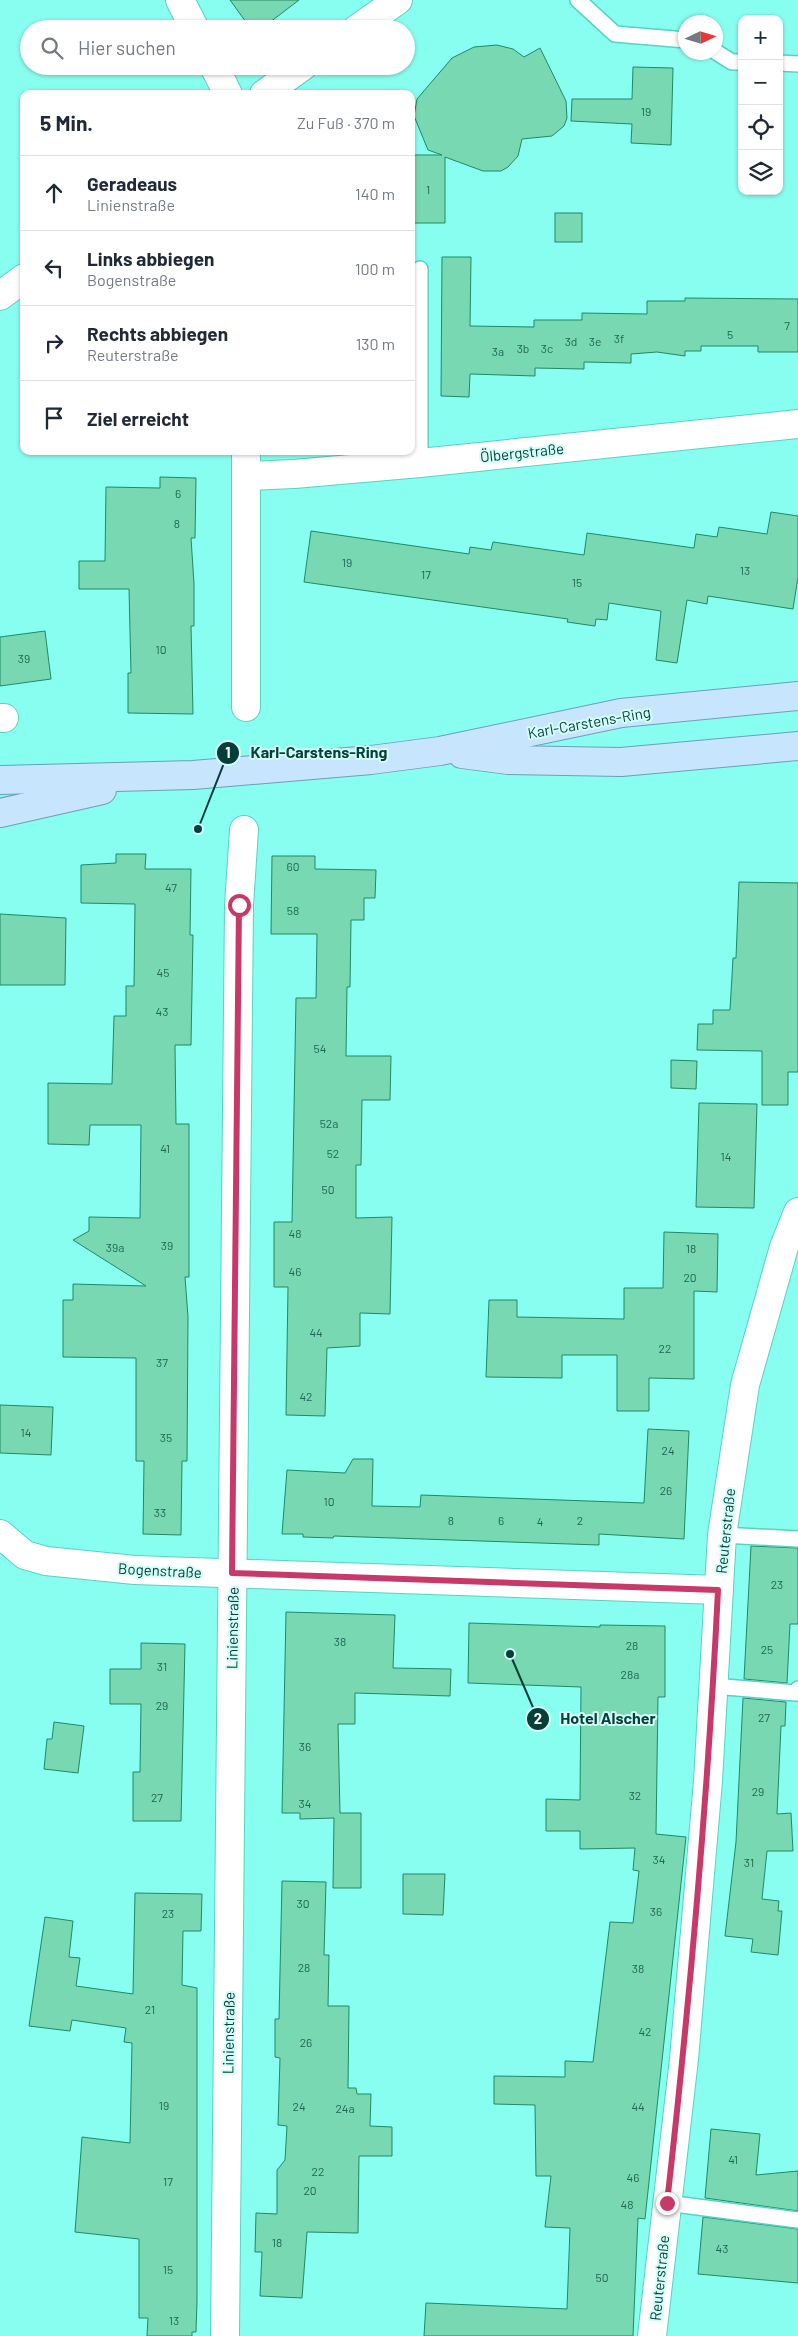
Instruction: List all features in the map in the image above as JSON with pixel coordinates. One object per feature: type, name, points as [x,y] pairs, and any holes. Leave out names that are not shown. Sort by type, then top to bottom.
[{"type":"main road","name":"Karl-Carstens-Ring","points":[[0,780],[162,776],[305,766],[440,751],[621,713],[798,696]]},
{"type":"main road","name":"Karl-Carstens-Ring","points":[[440,751],[508,760],[621,762],[798,746]]},
{"type":"main road","name":"Karl-Carstens-Ring","points":[[0,813],[162,776]]},
{"type":"street","points":[[180,0],[190,20]]},
{"type":"street","points":[[370,20],[398,0]]},
{"type":"street","points":[[218,75],[226,90]]},
{"type":"street","points":[[270,90],[291,75]]},
{"type":"street","points":[[0,296],[20,281]]},
{"type":"street","name":"Ölbergstraße","points":[[246,707],[246,464],[294,474],[798,424]]},
{"type":"street","name":"Linienstraße","points":[[225,2336],[239,905],[244,830]]},
{"type":"street","name":"Reuterstraße","points":[[652,2336],[684,2059],[708,1781],[722,1535],[745,1385],[784,1247],[798,1212]]},
{"type":"street","name":"Bogenstraße","points":[[0,1535],[25,1555],[46,1562],[135,1570],[718,1590]]},
{"type":"lane","points":[[578,0],[615,34],[678,39]]},
{"type":"lane","points":[[723,56],[732,62],[738,62]]},
{"type":"lane","points":[[783,63],[798,64]]},
{"type":"lane","points":[[420,269],[420,463]]},
{"type":"lane","points":[[722,1535],[798,1539]]},
{"type":"lane","points":[[713,1686],[797,1692]]},
{"type":"lane","points":[[667,2203],[798,2220]]},
{"type":"building","points":[[230,0],[299,0],[273,20],[244,20]]},
{"type":"building","points":[[497,45],[513,49],[524,57],[540,48],[566,101],[567,118],[564,126],[552,136],[522,139],[518,156],[508,167],[501,171],[483,171],[445,157],[445,223],[415,223],[415,155],[442,155],[428,150],[415,118],[417,99],[452,58],[474,47]]},
{"type":"building","points":[[633,67],[673,68],[671,145],[631,143],[632,124],[571,121],[572,99],[632,99]]},
{"type":"building","points":[[555,213],[582,213],[582,242],[555,242]]},
{"type":"building","points":[[442,257],[471,257],[470,326],[534,327],[534,320],[582,320],[582,313],[647,314],[647,301],[685,301],[685,298],[798,299],[798,352],[758,352],[758,346],[701,346],[701,351],[685,351],[685,356],[657,352],[631,354],[631,363],[584,362],[584,369],[535,368],[535,376],[470,374],[469,397],[441,396]]},
{"type":"building","points":[[160,477],[196,478],[195,538],[191,538],[194,584],[194,626],[191,626],[193,714],[128,713],[128,673],[131,673],[129,589],[79,589],[79,561],[105,561],[106,487],[160,488]]},
{"type":"building","points":[[771,512],[798,516],[798,577],[793,609],[708,596],[707,604],[687,600],[677,663],[656,660],[661,611],[609,603],[607,620],[596,619],[595,626],[567,622],[568,619],[304,582],[311,531],[469,554],[470,547],[491,550],[493,542],[584,555],[587,533],[694,548],[696,534],[717,537],[719,527],[767,534]]},
{"type":"building","points":[[45,631],[51,679],[0,686],[0,637]]},
{"type":"building","points":[[116,854],[146,854],[145,869],[191,869],[190,935],[193,935],[191,1045],[175,1045],[176,1124],[189,1124],[189,1277],[185,1277],[188,1317],[187,1461],[182,1461],[181,1535],[143,1534],[144,1461],[136,1461],[136,1358],[63,1357],[63,1300],[73,1300],[73,1284],[146,1286],[73,1240],[89,1231],[89,1217],[140,1218],[141,1125],[90,1125],[89,1145],[48,1144],[48,1083],[112,1084],[114,1016],[126,1016],[126,986],[134,986],[135,904],[81,903],[81,865],[116,863]]},
{"type":"building","points":[[272,856],[315,856],[315,869],[376,870],[375,898],[364,898],[364,920],[351,920],[350,987],[347,987],[346,1056],[391,1056],[390,1100],[362,1100],[361,1165],[356,1165],[356,1218],[392,1217],[390,1314],[360,1313],[360,1346],[327,1348],[325,1416],[286,1415],[288,1287],[274,1287],[274,1222],[292,1222],[296,998],[316,998],[317,934],[271,934]]},
{"type":"building","points":[[739,882],[798,883],[798,1072],[788,1072],[788,1105],[762,1105],[762,1051],[697,1050],[698,1024],[713,1024],[713,1010],[730,1010],[733,958],[736,958]]},
{"type":"building","points":[[0,914],[66,918],[65,985],[0,985]]},
{"type":"building","points":[[671,1060],[697,1061],[696,1089],[671,1088]]},
{"type":"building","points":[[699,1103],[757,1104],[754,1208],[696,1207]]},
{"type":"building","points":[[664,1232],[718,1234],[717,1292],[694,1291],[694,1379],[649,1378],[649,1411],[617,1411],[617,1355],[562,1355],[562,1378],[486,1377],[489,1300],[517,1300],[517,1317],[624,1319],[624,1288],[663,1288]]},
{"type":"building","points":[[0,1405],[53,1407],[51,1455],[0,1453]]},
{"type":"building","points":[[648,1429],[689,1431],[684,1539],[599,1534],[599,1545],[334,1536],[333,1538],[303,1537],[303,1534],[282,1534],[287,1470],[345,1473],[353,1459],[373,1459],[372,1506],[420,1507],[421,1495],[644,1503]]},
{"type":"building","points":[[751,1546],[798,1548],[798,1624],[790,1624],[787,1683],[744,1679]]},
{"type":"building","points":[[286,1612],[395,1615],[393,1668],[451,1669],[450,1696],[355,1693],[355,1724],[338,1724],[340,1813],[361,1813],[361,1888],[333,1888],[334,1818],[300,1819],[300,1813],[282,1813]]},
{"type":"building","points":[[469,1623],[600,1627],[600,1625],[665,1626],[665,1697],[658,1697],[656,1834],[686,1837],[645,2219],[638,2218],[633,2336],[424,2336],[426,2303],[567,2309],[570,2228],[545,2227],[551,2176],[536,2176],[535,2105],[494,2104],[494,2076],[565,2077],[565,2061],[593,2062],[610,1922],[633,1923],[639,1871],[633,1870],[635,1848],[580,1849],[580,1831],[546,1831],[546,1799],[580,1800],[581,1687],[468,1683]]},
{"type":"building","points":[[141,1643],[185,1644],[181,1821],[133,1821],[133,1772],[140,1772],[141,1704],[110,1704],[110,1669],[141,1669]]},
{"type":"building","points":[[743,1698],[786,1702],[785,1726],[781,1726],[777,1814],[791,1813],[793,1851],[767,1851],[762,1899],[779,1901],[778,1911],[782,1911],[778,1955],[751,1952],[753,1939],[725,1936],[736,1842]]},
{"type":"building","points":[[54,1722],[84,1726],[78,1773],[44,1769],[47,1739],[52,1739]]},
{"type":"building","points":[[403,1874],[445,1874],[443,1915],[403,1914]]},
{"type":"building","points":[[282,1881],[326,1882],[324,1955],[329,1955],[328,2006],[349,2006],[348,2088],[356,2088],[357,2094],[371,2094],[370,2126],[392,2127],[392,2156],[359,2156],[358,2233],[307,2232],[302,2298],[260,2296],[262,2252],[255,2252],[256,2213],[277,2214],[277,2170],[285,2160],[287,2126],[278,2125],[280,2058],[275,2057],[275,2019],[279,2019]]},
{"type":"building","points":[[135,1893],[202,1894],[201,1931],[183,1931],[182,1985],[197,1988],[197,2301],[196,2332],[192,2332],[192,2336],[147,2336],[148,2318],[139,2318],[139,2239],[75,2232],[82,2137],[130,2143],[132,2043],[124,2042],[126,2028],[72,2020],[70,2031],[29,2026],[45,1917],[73,1921],[69,1957],[80,1958],[76,1986],[133,1994]]},
{"type":"building","points":[[711,2129],[760,2134],[756,2175],[798,2171],[798,2211],[705,2198]]},
{"type":"building","points":[[703,2217],[798,2229],[798,2283],[698,2274]]},
{"type":"place","name":"Karl-Carstens-Ring","points":[[198,829]]},
{"type":"place","name":"Hotel Alscher","points":[[510,1654]]},
{"type":"route","points":[[239,905],[232,1573],[718,1590],[708,1781],[684,2059],[667,2203]]}]
